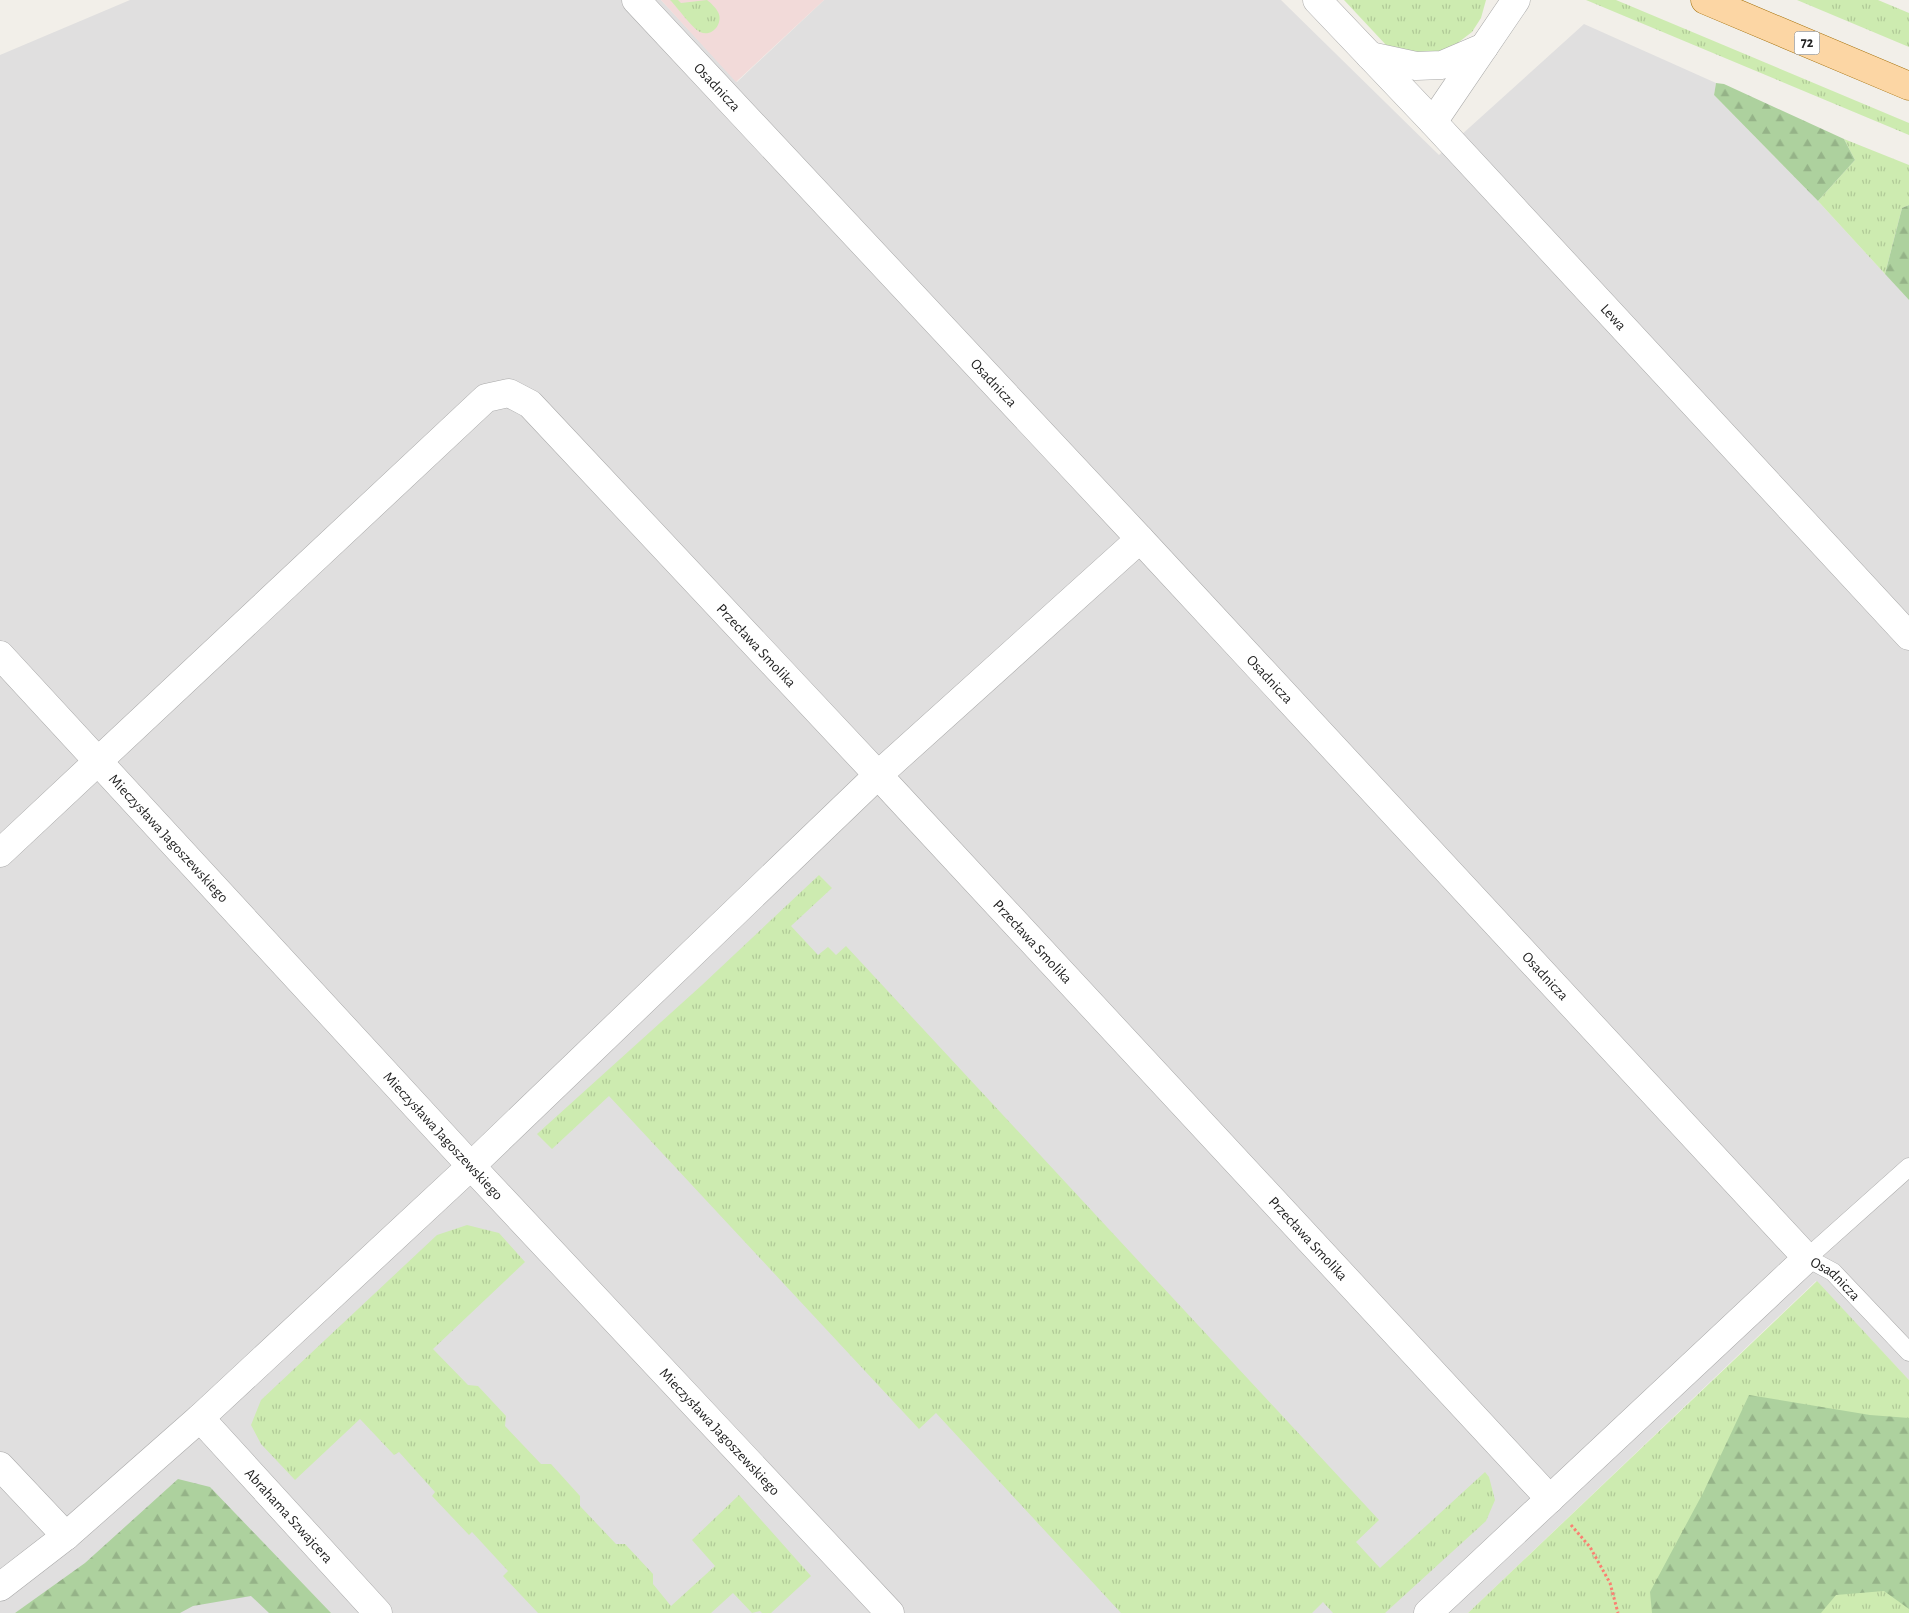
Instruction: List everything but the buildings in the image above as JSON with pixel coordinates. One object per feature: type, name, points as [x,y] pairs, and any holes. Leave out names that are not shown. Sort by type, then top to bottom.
[{"type":"main road","name":"72","points":[[1705,0],[1909,86]]},
{"type":"street","name":"Osadnicza","points":[[636,0],[1140,539],[1807,1258]]},
{"type":"street","name":"Lewa","points":[[1316,0],[1433,122],[1909,636]]},
{"type":"street","points":[[1433,122],[1516,0]]},
{"type":"street","points":[[1370,56],[1416,66],[1442,65],[1484,47]]},
{"type":"street","name":"Przecława Smolika","points":[[99,761],[486,398],[509,393],[530,404],[878,775],[1550,1499]]},
{"type":"street","points":[[0,1587],[66,1536],[200,1418],[471,1166],[878,775],[1140,539]]},
{"type":"street","name":"Mieczysława Jagoszewskiego","points":[[0,655],[471,1166],[890,1613]]},
{"type":"street","points":[[0,854],[99,761]]},
{"type":"street","points":[[1428,1613],[1807,1258]]},
{"type":"street","name":"Abrahama Szwajcera","points":[[200,1418],[378,1613]]},
{"type":"street","points":[[0,1466],[66,1536]]},
{"type":"lane","points":[[1807,1258],[1909,1167]]},
{"type":"lane","name":"Osadnicza","points":[[1807,1258],[1833,1272],[1909,1352]]},
{"type":"path","points":[[1571,1524],[1590,1547],[1610,1583],[1618,1613]]},
{"type":"shaded area","points":[[130,0],[661,0],[737,82],[824,0],[1281,0],[1439,155],[1584,24],[1716,83],[1714,95],[1818,201],[1909,300],[1909,1380],[1816,1281],[1468,1613],[0,1613],[0,55]]},
{"type":"shaded area","points":[[661,0],[824,0],[736,82]]},
{"type":"green space","points":[[670,0],[678,0],[681,3],[707,0],[718,12],[718,25],[709,33],[696,30]]},
{"type":"green space","points":[[1344,0],[1486,0],[1481,18],[1472,32],[1441,53],[1424,55],[1387,46]]},
{"type":"green space","points":[[1586,0],[1616,0],[1909,123],[1909,135]]},
{"type":"green space","points":[[1797,0],[1878,0],[1909,13],[1909,47]]},
{"type":"green space","points":[[1716,83],[1724,84],[1844,139],[1855,160],[1818,201],[1714,95]]},
{"type":"green space","points":[[1844,139],[1909,165],[1909,205],[1902,208],[1885,274],[1818,201],[1855,160]]},
{"type":"green space","points":[[1909,205],[1909,300],[1885,274],[1902,208]]},
{"type":"green space","points":[[819,875],[832,888],[791,926],[818,955],[828,947],[836,955],[846,946],[1379,1520],[1356,1542],[1380,1568],[1485,1472],[1489,1477],[1495,1500],[1486,1521],[1385,1613],[1333,1613],[1323,1602],[1312,1613],[1121,1613],[936,1413],[919,1429],[609,1096],[552,1149],[537,1134],[702,985]]},
{"type":"green space","points":[[467,1225],[499,1233],[525,1262],[433,1349],[468,1385],[478,1386],[506,1416],[505,1426],[541,1464],[551,1464],[580,1496],[580,1506],[616,1544],[625,1544],[653,1574],[653,1584],[671,1606],[715,1566],[692,1540],[739,1495],[811,1576],[771,1613],[762,1613],[760,1611],[752,1613],[733,1593],[711,1613],[538,1613],[503,1576],[508,1571],[472,1532],[469,1535],[432,1496],[435,1492],[399,1452],[394,1455],[360,1419],[295,1480],[261,1444],[251,1425],[261,1400],[437,1235]]},
{"type":"green space","points":[[1817,1281],[1909,1380],[1909,1613],[1468,1613]]},
{"type":"green space","points":[[1749,1395],[1870,1415],[1909,1418],[1909,1609],[1884,1591],[1836,1595],[1821,1613],[1652,1613],[1650,1592],[1703,1493]]},
{"type":"green space","points":[[178,1479],[210,1487],[331,1613],[269,1613],[251,1596],[193,1606],[180,1613],[15,1613],[85,1563]]}]
